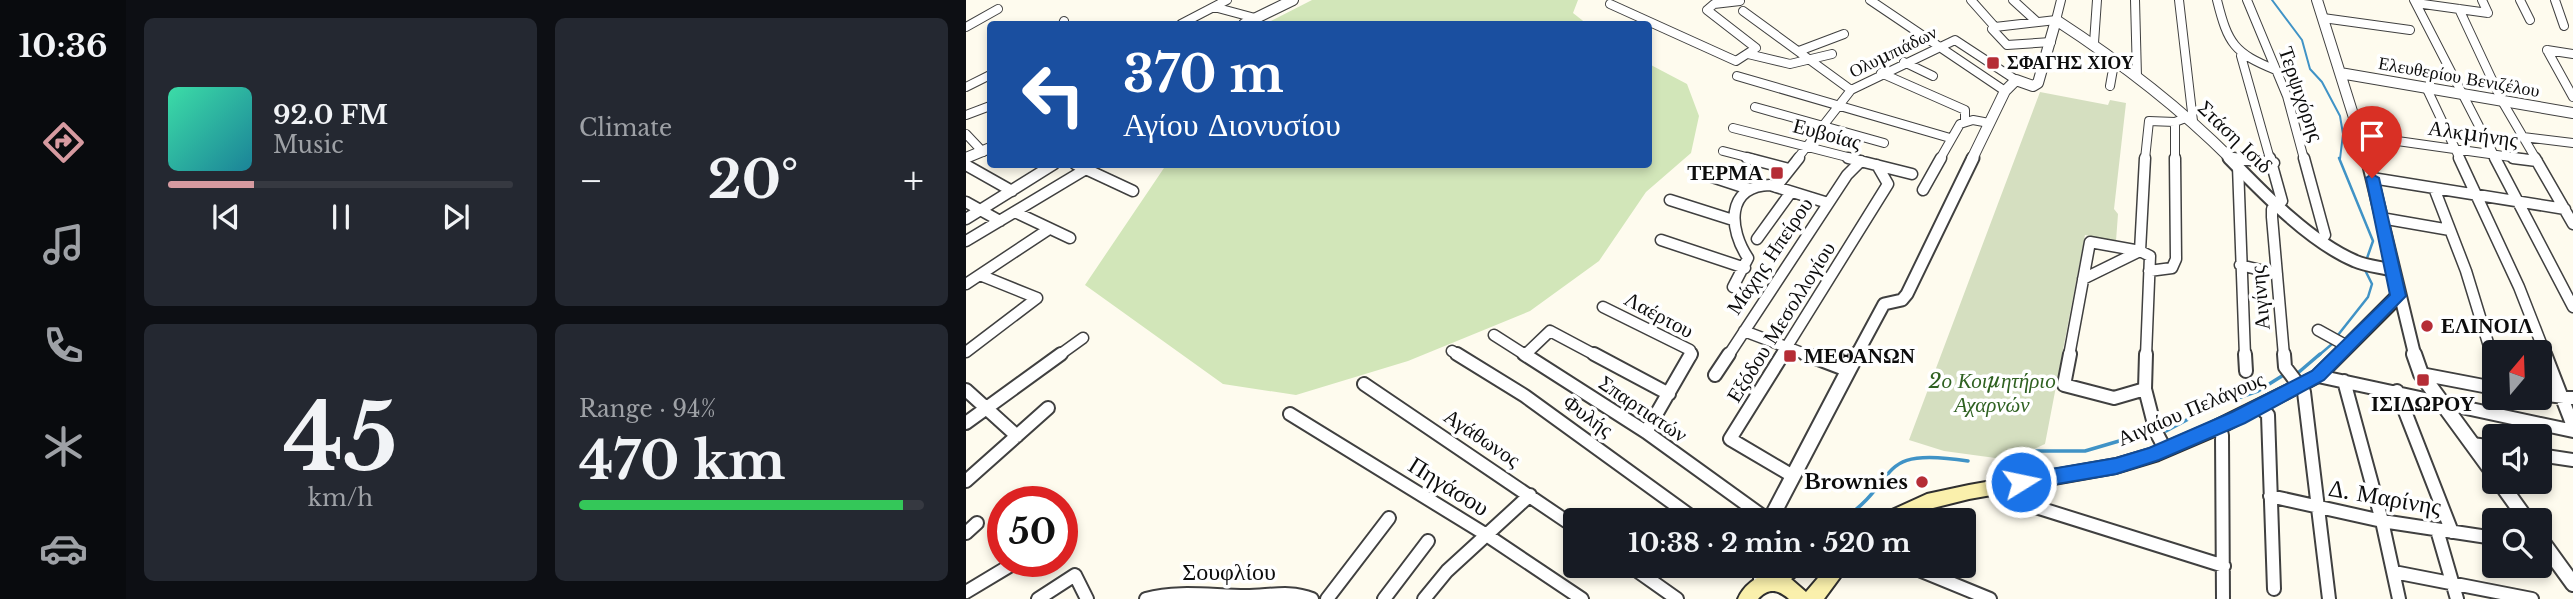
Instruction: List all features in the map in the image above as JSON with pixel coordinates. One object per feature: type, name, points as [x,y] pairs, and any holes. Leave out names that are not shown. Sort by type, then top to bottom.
[{"type":"main road","name":"Αιγαίου Πελάγους","points":[[1919,508],[1927,502],[1998,486],[2116,466],[2216,428],[2318,376],[2398,296]]},
{"type":"main road","points":[[1748,599],[1758,578]]},
{"type":"main road","points":[[1773,578],[1787,584],[1800,599]]},
{"type":"main road","points":[[1812,599],[1829,578]]},
{"type":"street","points":[[1187,21],[1227,0]]},
{"type":"street","points":[[1250,21],[1293,0]]},
{"type":"street","points":[[1870,0],[2005,91]]},
{"type":"street","points":[[1971,0],[1995,26]]},
{"type":"street","points":[[2013,0],[2036,21]]},
{"type":"street","points":[[2094,43],[2097,0]]},
{"type":"street","points":[[2135,0],[2137,76]]},
{"type":"street","points":[[2140,251],[2147,125],[2154,120],[2175,122],[2179,118],[2190,119],[2179,0]]},
{"type":"street","points":[[2217,0],[2228,43],[2241,56],[2276,70]]},
{"type":"street","name":"Τερψιχόρης","points":[[2248,0],[2303,148],[2325,235],[2321,240]]},
{"type":"street","points":[[2317,0],[2362,136],[2398,296],[2421,374],[2482,458]]},
{"type":"street","points":[[2415,2],[2446,4],[2459,9],[2488,13],[2482,0]]},
{"type":"street","points":[[2520,0],[2530,20]]},
{"type":"street","points":[[2555,0],[2564,26]]},
{"type":"street","points":[[1652,23],[1736,61],[1756,48],[1707,10],[1714,4],[1740,1]]},
{"type":"street","points":[[1775,508],[1884,303],[1902,300],[1907,294],[2005,91],[2016,80],[2037,85],[2051,42],[2058,1]]},
{"type":"street","points":[[2415,2],[2493,155],[2522,202],[2572,303]]},
{"type":"street","points":[[1609,4],[1647,21]]},
{"type":"street","points":[[1214,7],[1255,18]]},
{"type":"street","points":[[966,27],[998,9]]},
{"type":"street","points":[[2459,9],[2502,100],[2573,223]]},
{"type":"street","points":[[1742,11],[1851,90]]},
{"type":"street","points":[[966,15],[978,19]]},
{"type":"street","points":[[2323,18],[2410,30]]},
{"type":"street","points":[[1995,26],[2056,20]]},
{"type":"street","name":"Στάση Ισιδ","points":[[2056,20],[2115,58],[2190,119],[2278,205],[2321,240],[2357,262],[2392,270]]},
{"type":"street","points":[[1995,26],[1992,29],[1994,34],[2007,45],[2051,42]]},
{"type":"street","points":[[1799,51],[1844,34]]},
{"type":"street","name":"Ολυμπιάδων","points":[[1776,187],[1851,90],[1938,46],[1955,40],[2016,80]]},
{"type":"street","points":[[2573,54],[2547,50],[2573,97]]},
{"type":"street","points":[[1748,54],[1788,64],[1815,62],[1832,54]]},
{"type":"street","points":[[2241,56],[2274,163],[2282,201],[2278,205]]},
{"type":"street","points":[[2110,86],[2115,58]]},
{"type":"street","points":[[1904,62],[1933,76]]},
{"type":"street","name":"Ελευθερίου Βενιζέλου","points":[[2340,72],[2573,113]]},
{"type":"street","points":[[1881,73],[1965,110],[1965,120]]},
{"type":"street","points":[[966,87],[987,76]]},
{"type":"street","points":[[1737,76],[1950,138]]},
{"type":"street","points":[[2426,87],[2519,288],[2573,429]]},
{"type":"street","points":[[966,115],[987,107]]},
{"type":"street","points":[[1755,107],[1884,143]]},
{"type":"street","points":[[1965,120],[1989,123]]},
{"type":"street","points":[[1923,190],[1950,138],[1965,120]]},
{"type":"street","points":[[2149,271],[2160,272],[2172,268],[2176,259],[2175,122]]},
{"type":"street","name":"Ευβοίας","points":[[1733,128],[1912,174]]},
{"type":"street","points":[[966,134],[987,150]]},
{"type":"street","name":"Αλκμήνης","points":[[2362,136],[2536,161]]},
{"type":"street","points":[[2523,137],[2573,143]]},
{"type":"street","points":[[966,158],[987,150]]},
{"type":"street","points":[[1723,151],[1788,169]]},
{"type":"street","points":[[2228,157],[2274,163]]},
{"type":"street","name":"Μάχης Ηπείρου","points":[[1715,375],[1828,203],[1861,161]]},
{"type":"street","points":[[966,165],[1012,191]]},
{"type":"street","name":"Εξόδου Μεσολλογίου","points":[[1791,475],[1730,439],[1888,184],[1877,165]]},
{"type":"street","points":[[2238,166],[2246,371]]},
{"type":"street","points":[[966,219],[1048,168]]},
{"type":"street","points":[[966,241],[1015,212],[1077,168]]},
{"type":"street","points":[[1084,168],[1133,191]]},
{"type":"street","points":[[1698,172],[1749,189],[1776,187],[1828,203]]},
{"type":"street","points":[[2372,178],[2565,209]]},
{"type":"street","points":[[2434,188],[2487,340]]},
{"type":"street","points":[[1733,287],[1748,258],[1737,242],[1733,220],[1741,197],[1749,189]]},
{"type":"street","points":[[1757,239],[1791,192]]},
{"type":"street","points":[[1670,201],[1733,220]]},
{"type":"street","points":[[966,202],[1000,221]]},
{"type":"street","name":"Αιγίνης","points":[[2278,205],[2272,209],[2272,217],[2285,367],[2304,392],[2329,599]]},
{"type":"street","points":[[1015,212],[1070,237]]},
{"type":"street","points":[[2382,218],[2450,230]]},
{"type":"street","points":[[966,284],[1049,229]]},
{"type":"street","points":[[1661,240],[1745,268]]},
{"type":"street","points":[[2145,389],[2115,398],[2064,385],[2090,242],[2140,251],[2150,256],[2145,389],[2156,432],[2165,449]]},
{"type":"street","points":[[2083,279],[2123,257],[2140,251]]},
{"type":"street","points":[[2240,265],[2277,274]]},
{"type":"street","points":[[966,352],[1037,299],[980,275]]},
{"type":"street","name":"Λαέρτου","points":[[1603,307],[1690,350],[1691,358],[1646,432]]},
{"type":"street","points":[[2318,330],[2347,346]]},
{"type":"street","points":[[1525,355],[1550,331],[1669,394]]},
{"type":"street","points":[[1744,331],[1847,370]]},
{"type":"street","name":"Σπαρτιατών","points":[[1494,335],[1646,432],[1752,508]]},
{"type":"street","points":[[966,423],[1083,338]]},
{"type":"street","name":"Φυλής","points":[[1452,351],[1525,396],[1679,508]]},
{"type":"street","points":[[2421,374],[2482,386]]},
{"type":"street","points":[[2318,376],[2573,429]]},
{"type":"street","points":[[2344,381],[2382,521],[2399,599]]},
{"type":"street","name":"Αγάθωνος","points":[[1364,384],[1563,518]]},
{"type":"street","points":[[966,390],[1017,436]]},
{"type":"street","points":[[2397,391],[2444,531],[2455,592]]},
{"type":"street","points":[[2552,395],[2573,398]]},
{"type":"street","points":[[2260,407],[2268,415],[2274,589]]},
{"type":"street","points":[[966,481],[1048,408]]},
{"type":"street","name":"Πηγάσου","points":[[1290,414],[1485,534],[1582,599]]},
{"type":"street","points":[[2216,428],[2222,435],[2223,599]]},
{"type":"street","points":[[2472,444],[2482,445]]},
{"type":"street","points":[[2552,456],[2573,460]]},
{"type":"street","points":[[1998,486],[2007,498],[2224,566]]},
{"type":"street","points":[[1424,599],[1447,571],[1530,495]]},
{"type":"street","name":"Δ. Μαρίνης","points":[[2270,496],[2382,521],[2482,536]]},
{"type":"street","points":[[1327,599],[1389,518]]},
{"type":"street","points":[[966,533],[977,523]]},
{"type":"street","points":[[1384,599],[1428,541]]},
{"type":"street","points":[[2552,557],[2573,584]]},
{"type":"street","points":[[2394,572],[2455,592],[2532,599]]},
{"type":"street","points":[[1038,599],[1075,575],[1087,599]]},
{"type":"street","points":[[966,592],[991,577]]},
{"type":"street","points":[[1647,578],[1677,599]]},
{"type":"street","points":[[1939,578],[1990,599]]},
{"type":"street","name":"Σουφλίου","points":[[1146,599],[1190,592],[1243,596],[1301,594],[1312,599]]},
{"type":"green space","points":[[1312,0],[1578,0],[1573,13],[1583,21],[1271,21]]},
{"type":"green space","points":[[1652,66],[1687,84],[1699,116],[1691,153],[1646,192],[1599,261],[1530,311],[1408,361],[1296,395],[1223,384],[1085,285],[1164,168],[1652,168]]},
{"type":"green space","name":"2ο Κοιμητήριο Αχαρνών","points":[[2040,92],[2108,105],[2110,100],[2126,103],[2114,209],[2118,214],[2116,241],[2085,235],[2045,444],[2010,460],[1944,451],[1909,440]]},
{"type":"waterway","points":[[2272,0],[2302,40],[2310,69],[2322,82],[2340,116],[2343,134],[2340,159]]},
{"type":"waterway","points":[[2339,158],[2373,241],[2366,261]]},
{"type":"waterway","points":[[2338,335],[2368,297],[2372,284],[2364,268]]},
{"type":"waterway","points":[[2318,356],[2332,344]]},
{"type":"waterway","points":[[2299,372],[2320,354]]},
{"type":"waterway","points":[[2166,431],[2209,408],[2258,391],[2282,376]]},
{"type":"waterway","points":[[1993,465],[2010,465],[2036,451],[2085,451],[2143,434]]},
{"type":"waterway","points":[[1857,508],[1902,462],[1916,458],[1968,461]]},
{"type":"place","name":"ΣΦΑΓΗΣ ΧΙΟΥ","points":[[1993,63]]},
{"type":"place","name":"ΤΕΡΜΑ","points":[[1777,173]]},
{"type":"place","name":"ΕΛΙΝΟΙΛ","points":[[2427,326]]},
{"type":"place","name":"ΜΕΘΑΝΩΝ","points":[[1790,356]]},
{"type":"place","name":"ΙΣΙΔΩΡΟΥ","points":[[2423,380]]},
{"type":"place","name":"Brownies","points":[[1922,482]]},
{"type":"route","points":[[2021,482],[2116,466],[2153,455],[2260,407],[2318,376],[2398,296],[2372,178]]}]
